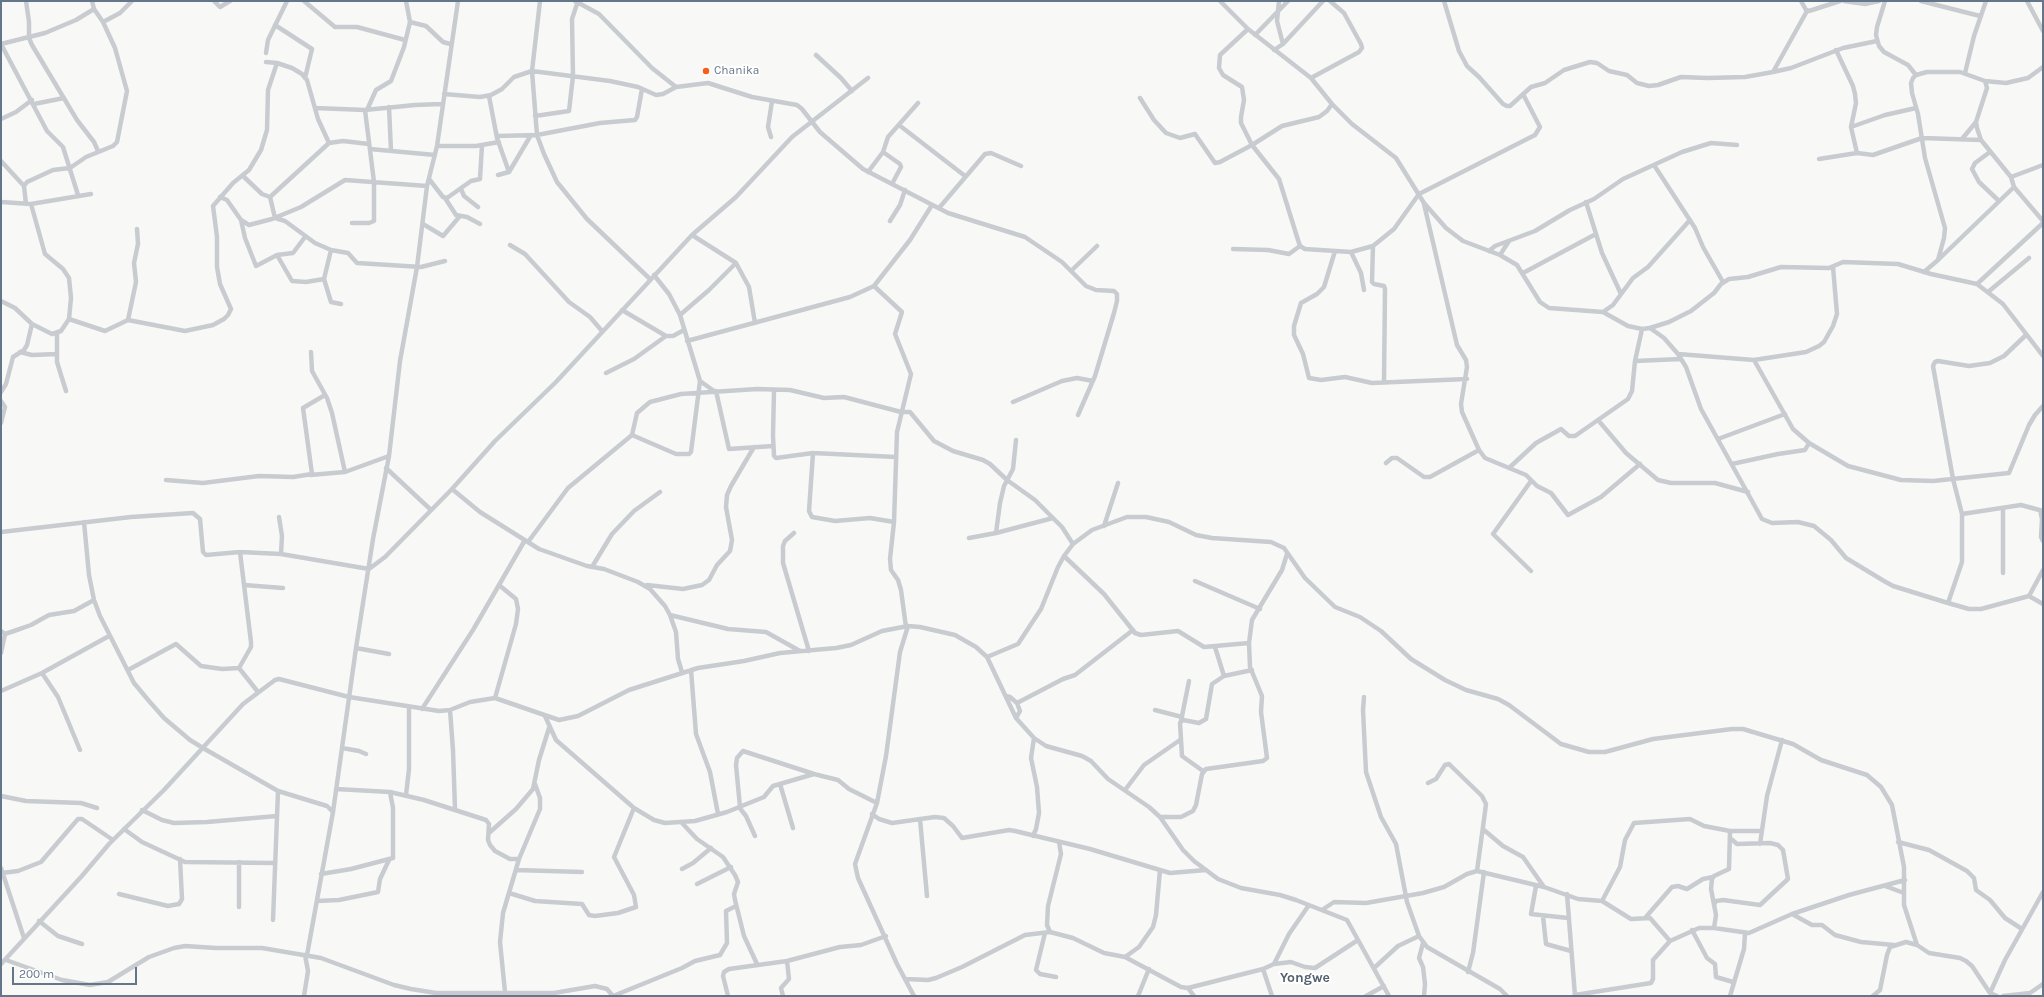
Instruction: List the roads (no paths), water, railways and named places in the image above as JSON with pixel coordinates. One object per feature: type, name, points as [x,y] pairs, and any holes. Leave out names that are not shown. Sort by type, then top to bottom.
[{"type":"street","points":[[26,1],[29,22],[29,38],[77,120],[94,142],[98,151]]},
{"type":"street","points":[[24,186],[29,181],[53,170],[70,168],[98,151],[113,146],[117,142],[127,91],[115,48],[103,22],[94,9],[92,1]]},
{"type":"street","points":[[103,22],[120,12],[132,1]]},
{"type":"street","points":[[214,1],[220,7],[230,1]]},
{"type":"street","points":[[266,53],[268,40],[287,1]]},
{"type":"street","points":[[304,1],[335,27],[357,27],[405,40]]},
{"type":"street","points":[[352,223],[369,223],[374,220],[374,182],[366,110],[376,90],[391,81],[410,22],[406,1]]},
{"type":"street","points":[[304,996],[308,971],[306,955],[333,812],[356,648],[389,456],[400,361],[417,267],[427,186],[437,146],[450,44],[458,1]]},
{"type":"street","points":[[540,1],[532,71],[537,135],[557,182],[575,205],[607,240],[650,279]]},
{"type":"street","points":[[535,116],[569,111],[573,76],[572,32],[577,1],[599,14],[652,68],[676,86]]},
{"type":"street","points":[[1220,1],[1255,35],[1311,78],[1332,104],[1352,124],[1396,158],[1424,203],[1446,228],[1464,241],[1500,255],[1517,265],[1540,302],[1549,308],[1603,312],[1628,326],[1642,329],[1650,328],[1669,322],[1691,311],[1714,293],[1723,282],[1729,279],[1763,274],[1776,267],[1833,267],[1847,262],[1898,264],[1924,272],[1977,284],[2003,304],[2043,356]]},
{"type":"street","points":[[1279,1],[1277,21],[1283,44]]},
{"type":"street","points":[[1255,35],[1288,1]]},
{"type":"street","points":[[1274,50],[1283,44],[1323,1]]},
{"type":"street","points":[[1311,78],[1359,52],[1362,48],[1344,13],[1330,1]]},
{"type":"street","points":[[1444,1],[1460,51],[1467,66],[1503,104],[1510,106],[1531,87],[1546,83],[1564,70],[1594,62],[1614,73],[1627,75],[1637,83],[1649,86],[1658,85],[1681,77],[1745,77],[1773,72],[1791,68],[1836,50],[1877,42]]},
{"type":"street","points":[[1801,1],[1807,11]]},
{"type":"street","points":[[1773,72],[1807,11],[1840,1]]},
{"type":"street","points":[[1844,1],[1865,4],[1879,1]]},
{"type":"street","points":[[1885,1],[1877,27],[1877,42],[1884,52],[1908,65],[1916,76]]},
{"type":"street","points":[[1921,1],[1980,16]]},
{"type":"street","points":[[1966,73],[1980,16],[1986,1]]},
{"type":"street","points":[[2027,1],[2043,30]]},
{"type":"street","points":[[78,196],[62,147],[49,134],[1,44],[29,38],[62,26],[94,9]]},
{"type":"street","points":[[2037,18],[2043,13]]},
{"type":"street","points":[[410,22],[426,26],[443,42],[450,44]]},
{"type":"street","points":[[275,25],[312,49],[305,78],[318,119],[330,143]]},
{"type":"street","points":[[1248,29],[1220,56],[1218,64],[1223,74],[1242,87],[1244,100],[1242,123],[1252,145],[1279,179],[1300,246],[1305,249],[1351,252],[1373,246],[1394,229],[1419,194],[1537,133],[1540,127],[1523,94]]},
{"type":"street","points":[[1836,50],[1855,94],[1856,103],[1851,127],[1857,153]]},
{"type":"street","points":[[816,55],[841,78],[852,91]]},
{"type":"street","points":[[266,62],[277,63],[292,68],[305,78]]},
{"type":"street","points":[[69,319],[105,331],[128,320],[185,331],[213,325],[224,320],[231,309],[220,284],[217,267],[217,237],[213,210],[215,202],[254,164],[265,138],[268,90],[277,63]]},
{"type":"street","points":[[1938,260],[1945,228],[1922,138],[1911,87],[1916,76],[1927,72],[1966,73],[1994,83],[2023,80],[2036,74],[2043,67]]},
{"type":"street","points":[[444,94],[480,97],[489,96],[497,92],[514,77],[532,71],[610,81],[642,89],[656,95],[663,94],[676,86],[708,83],[752,97],[797,105],[802,108],[820,132],[840,152],[868,172],[932,204],[948,214],[987,227],[1025,237],[1043,248],[1091,289],[1114,290],[1117,294],[1114,314],[1093,381],[1078,415]]},
{"type":"street","points":[[1,532],[84,522],[165,514],[193,513],[200,519],[205,554],[216,555],[240,552],[280,554],[369,568],[385,557],[452,489],[495,441],[556,382],[650,279],[692,236],[736,197],[792,137],[868,78]]},
{"type":"street","points":[[1962,139],[1976,122],[1987,88],[1985,81]]},
{"type":"street","points":[[1987,88],[1994,83]]},
{"type":"street","points":[[497,136],[537,135],[600,123],[635,120],[637,117],[642,89]]},
{"type":"street","points":[[489,96],[497,136],[509,172]]},
{"type":"street","points":[[1,119],[33,102],[64,98]]},
{"type":"street","points":[[1140,98],[1154,120],[1166,133],[1180,138],[1195,134],[1207,154],[1215,163],[1220,162],[1252,145],[1282,126],[1319,117],[1327,111],[1332,104]]},
{"type":"street","points":[[771,137],[768,127],[772,101]]},
{"type":"street","points":[[868,172],[883,152],[888,136],[918,103]]},
{"type":"street","points":[[315,108],[366,110],[442,104]]},
{"type":"street","points":[[389,107],[391,151]]},
{"type":"street","points":[[1851,127],[1885,115],[1916,108]]},
{"type":"street","points":[[1976,122],[1981,140],[2011,177],[2014,188],[2043,222],[1977,284]]},
{"type":"street","points":[[898,126],[965,176]]},
{"type":"street","points":[[498,175],[509,172],[531,135]]},
{"type":"street","points":[[1819,159],[1857,153],[1873,155],[1922,138],[1981,140]]},
{"type":"street","points":[[270,197],[330,143],[343,142],[391,151],[435,155]]},
{"type":"street","points":[[437,146],[482,145],[499,142]]},
{"type":"street","points":[[1489,251],[1495,246],[1535,231],[1594,199],[1623,179],[1686,150],[1711,143],[1737,145]]},
{"type":"street","points":[[445,198],[450,197],[480,178],[482,145]]},
{"type":"street","points":[[883,152],[900,164],[892,184]]},
{"type":"street","points":[[939,208],[965,176],[988,152],[1021,166]]},
{"type":"street","points":[[1990,152],[1975,162],[1972,169],[1979,182],[1999,201]]},
{"type":"street","points":[[1,161],[24,186],[45,254],[63,269],[69,278],[71,298],[69,319],[57,334],[58,371],[66,391]]},
{"type":"street","points":[[1654,165],[1690,220],[1703,247],[1723,282]]},
{"type":"street","points":[[2011,177],[2043,165]]},
{"type":"street","points":[[243,176],[262,194],[270,197]]},
{"type":"street","points":[[241,220],[249,225],[275,218],[301,207],[345,180],[427,186]]},
{"type":"street","points":[[429,180],[445,198],[454,213],[467,217],[480,224]]},
{"type":"street","points":[[1924,272],[2014,188]]},
{"type":"street","points":[[461,189],[464,196],[478,207]]},
{"type":"street","points":[[890,221],[900,205],[905,190]]},
{"type":"street","points":[[1,202],[29,204],[91,194]]},
{"type":"street","points":[[220,197],[227,200],[241,220],[255,265],[259,265],[277,256],[295,252],[305,237]]},
{"type":"street","points":[[270,197],[275,218]]},
{"type":"street","points":[[1586,202],[1602,253],[1621,294]]},
{"type":"street","points":[[1424,203],[1457,345],[1466,360],[1467,379],[1461,408],[1479,450],[1486,458],[1526,475],[1531,481],[1551,493],[1566,515],[1570,515],[1601,498],[1640,464]]},
{"type":"street","points":[[687,341],[850,297],[874,286],[910,240],[932,204]]},
{"type":"street","points":[[423,224],[443,236],[460,216]]},
{"type":"street","points":[[275,218],[284,221],[305,237],[331,250],[348,253],[359,264],[417,267],[445,262]]},
{"type":"street","points":[[1603,312],[1613,305],[1633,278],[1651,264],[1690,220]]},
{"type":"street","points":[[128,320],[136,286],[134,263],[138,244],[137,229]]},
{"type":"street","points":[[1522,273],[1596,234]]},
{"type":"street","points":[[692,236],[736,263],[749,287],[755,323]]},
{"type":"street","points":[[1500,255],[1509,241]]},
{"type":"street","points":[[510,245],[525,254],[569,302],[590,317],[602,331]]},
{"type":"street","points":[[1071,271],[1097,246]]},
{"type":"street","points":[[1233,249],[1271,250],[1289,254],[1300,246]]},
{"type":"street","points":[[1373,246],[1372,282],[1374,284],[1384,286],[1385,288],[1384,382]]},
{"type":"street","points":[[331,250],[324,279],[331,302],[341,304]]},
{"type":"street","points":[[1335,251],[1324,287],[1317,294],[1301,303],[1294,326],[1294,335],[1305,358],[1308,376],[1316,380],[1345,377],[1362,382],[1467,379]]},
{"type":"street","points":[[1351,252],[1361,273],[1364,290]]},
{"type":"street","points":[[277,256],[292,281],[324,279]]},
{"type":"street","points":[[1988,292],[2028,258]]},
{"type":"street","points":[[680,314],[709,290],[736,263]]},
{"type":"street","points":[[1678,354],[1754,360],[1806,352],[1819,346],[1824,342],[1833,326],[1837,314],[1833,267]]},
{"type":"street","points":[[632,435],[676,454],[689,454],[691,452],[700,381],[680,314],[669,294],[654,275]]},
{"type":"street","points":[[874,286],[902,312],[895,334],[911,374],[897,432],[894,522],[890,565],[901,590],[907,627],[900,652],[886,756],[876,804],[857,855],[856,872],[886,936],[897,964],[914,996]]},
{"type":"street","points":[[1,301],[15,308],[32,324],[42,330],[57,334]]},
{"type":"street","points":[[622,310],[666,336],[673,336],[684,330]]},
{"type":"street","points":[[1,392],[6,384],[13,357],[27,345],[32,324]]},
{"type":"street","points":[[1650,328],[1664,338],[1678,354],[1686,367],[1701,409],[1760,516],[1766,521],[1782,524],[1798,522],[1814,526],[1831,540],[1846,558],[1884,581],[1893,586],[1948,604],[1969,609],[1981,609],[2029,596],[2043,604]]},
{"type":"street","points":[[1509,468],[1536,443],[1563,430],[1569,436],[1575,436],[1631,396],[1635,361],[1642,329]]},
{"type":"street","points":[[1948,604],[1962,562],[1962,514],[1953,479],[1933,363],[1943,361],[1969,366],[1990,363],[2004,356],[2026,335]]},
{"type":"street","points":[[606,373],[634,359],[666,336]]},
{"type":"street","points":[[20,352],[32,355],[57,354]]},
{"type":"street","points":[[310,352],[312,371],[325,395],[332,413],[345,472]]},
{"type":"street","points":[[1635,361],[1681,359]]},
{"type":"street","points":[[1754,360],[1794,429],[1809,443],[1838,462],[1866,472],[1912,481],[1953,479],[2007,474],[2011,472],[2029,425],[2043,406]]},
{"type":"street","points":[[1013,402],[1062,380],[1077,378],[1093,381]]},
{"type":"street","points":[[700,381],[715,391],[728,449],[773,446]]},
{"type":"street","points":[[774,390],[773,446],[776,458],[813,453],[896,456]]},
{"type":"street","points":[[422,709],[473,630],[526,541],[568,488],[632,435],[638,413],[650,402],[664,397],[715,391],[790,390],[824,398],[844,397],[901,412],[911,413],[921,428],[934,441],[954,451],[983,460],[990,464],[1007,480],[1035,500],[1062,526],[1073,544]]},
{"type":"street","points":[[310,475],[313,471],[303,408],[325,395]]},
{"type":"street","points":[[1,402],[5,407],[1,423]]},
{"type":"street","points":[[1718,439],[1785,414]]},
{"type":"street","points":[[1598,420],[1623,450],[1655,478],[1666,482],[1681,484],[1714,483],[1748,492]]},
{"type":"street","points":[[996,533],[1000,502],[1007,480],[1013,469],[1016,440]]},
{"type":"street","points":[[1732,464],[1805,450],[1809,443]]},
{"type":"street","points":[[452,489],[480,512],[526,541],[554,556],[604,569],[645,585],[683,589],[692,588],[709,580],[717,565],[730,551],[732,540],[726,507],[728,495],[731,486],[754,447]]},
{"type":"street","points":[[1386,463],[1392,458],[1397,458],[1424,477],[1430,477],[1479,450]]},
{"type":"street","points":[[813,453],[809,511],[812,517],[835,521],[870,518],[894,522]]},
{"type":"street","points":[[166,480],[204,483],[259,476],[310,475],[345,472],[389,456]]},
{"type":"street","points":[[386,468],[430,510]]},
{"type":"street","points":[[1530,571],[1493,534],[1531,481]]},
{"type":"street","points":[[1104,526],[1118,483]]},
{"type":"street","points":[[592,567],[612,534],[634,511],[660,492]]},
{"type":"street","points":[[1962,514],[2021,505],[2042,510],[2041,537],[2043,541]]},
{"type":"street","points":[[2003,508],[2003,573]]},
{"type":"street","points":[[279,517],[282,536],[280,554]]},
{"type":"street","points":[[988,657],[1018,644],[1042,609],[1058,567],[1064,556],[1073,544],[1092,530],[1127,517],[1160,519],[1196,535],[1212,538],[1271,542],[1284,548],[1305,578],[1336,608],[1360,616],[1381,630],[1411,659],[1445,680],[1466,690],[1498,699],[1516,710],[1545,734],[1568,746],[1589,752],[1605,752],[1653,739],[1732,729],[1750,731],[1782,740],[1793,744],[1821,760],[1855,770],[1875,780],[1886,793],[1892,805],[1898,842],[1902,853],[1905,880],[1905,910],[1918,945]]},
{"type":"street","points":[[969,538],[996,533],[1053,518]]},
{"type":"street","points":[[84,522],[89,575],[94,600],[109,636],[134,684],[164,718],[190,740],[278,791],[327,806],[333,812]]},
{"type":"street","points":[[794,533],[785,541],[783,546],[783,563],[809,651]]},
{"type":"street","points":[[239,668],[251,647],[240,552]]},
{"type":"street","points":[[1203,771],[1211,767],[1263,761],[1267,758],[1261,712],[1262,696],[1249,663],[1249,643],[1252,620],[1260,609],[1282,570],[1287,554]]},
{"type":"street","points":[[1064,556],[1104,594],[1133,630],[1138,634],[1178,630],[1202,646],[1215,647],[1249,643]]},
{"type":"street","points":[[2029,596],[2043,570]]},
{"type":"street","points":[[1195,581],[1260,609]]},
{"type":"street","points":[[244,585],[283,588]]},
{"type":"street","points":[[495,698],[516,624],[518,610],[516,599],[499,585]]},
{"type":"street","points":[[645,585],[656,595],[670,615],[676,632],[678,659],[682,672]]},
{"type":"street","points":[[1,653],[3,632],[31,625],[49,615],[74,611],[94,600]]},
{"type":"street","points":[[670,615],[728,629],[766,632],[800,651]]},
{"type":"street","points":[[1,964],[81,877],[112,840],[124,830],[203,748],[243,704],[270,682],[279,679],[349,697],[409,708],[439,711],[450,710],[470,702],[495,698],[559,720],[578,716],[629,690],[682,672],[780,652],[809,651],[844,646],[882,631],[907,627],[932,629],[955,635],[968,641],[988,657],[1016,718],[1034,738],[1046,746],[1082,756],[1091,761],[1108,779],[1140,799],[1160,817],[1183,850],[1218,879],[1241,888],[1280,895],[1347,920],[1389,996]]},
{"type":"street","points":[[1017,703],[1085,670],[1133,630]]},
{"type":"street","points":[[1,690],[42,673],[109,636]]},
{"type":"street","points":[[128,670],[176,644],[201,666],[222,669],[239,668]]},
{"type":"street","points":[[1215,647],[1224,676]]},
{"type":"street","points":[[356,648],[389,654]]},
{"type":"street","points":[[239,668],[258,692]]},
{"type":"street","points":[[691,670],[696,734],[713,786],[718,814]]},
{"type":"street","points":[[1156,710],[1182,719],[1199,722],[1206,720],[1212,684],[1224,676],[1252,670]]},
{"type":"street","points":[[42,673],[58,697],[80,750]]},
{"type":"street","points":[[1189,681],[1180,740],[1182,756],[1203,771]]},
{"type":"street","points":[[1006,696],[1010,697],[1017,703],[1020,711],[1016,718]]},
{"type":"street","points":[[1364,697],[1363,710],[1366,772],[1381,817],[1396,844],[1406,897],[1419,936],[1423,943],[1468,972],[1500,989],[1507,996]]},
{"type":"street","points":[[406,796],[409,769],[409,708]]},
{"type":"street","points":[[450,710],[455,810]]},
{"type":"street","points":[[545,716],[556,740],[634,808],[660,822],[682,823],[718,814],[764,797],[772,787],[814,774]]},
{"type":"street","points":[[488,833],[516,809],[530,793],[535,784],[539,760],[550,728]]},
{"type":"street","points":[[1033,836],[1039,813],[1037,787],[1031,758],[1034,738]]},
{"type":"street","points":[[1125,790],[1144,765],[1180,740]]},
{"type":"street","points":[[1760,844],[1767,796],[1782,740]]},
{"type":"street","points":[[342,748],[359,751],[366,754]]},
{"type":"street","points":[[754,836],[746,816],[740,807],[736,765],[741,751],[747,751],[814,774],[838,780],[849,789],[876,804]]},
{"type":"street","points":[[1428,783],[1436,779],[1446,764],[1450,765],[1482,796],[1486,804],[1484,830],[1477,871]]},
{"type":"street","points":[[1160,817],[1180,817],[1193,811],[1196,805],[1203,771]]},
{"type":"street","points":[[506,992],[500,942],[503,913],[519,859],[540,809],[540,798],[535,784]]},
{"type":"street","points":[[780,784],[793,828]]},
{"type":"street","points":[[336,788],[390,792],[455,810],[489,822],[488,833],[490,845],[495,851],[510,859],[519,859]]},
{"type":"street","points":[[273,920],[278,791]]},
{"type":"street","points":[[321,874],[389,860],[394,856],[393,808],[390,792]]},
{"type":"street","points":[[1,796],[26,801],[68,802],[97,808]]},
{"type":"street","points":[[509,894],[535,901],[582,904],[589,915],[594,916],[618,913],[636,907],[634,895],[614,857],[634,808]]},
{"type":"street","points":[[142,810],[162,820],[174,823],[201,823],[277,816]]},
{"type":"street","points":[[872,814],[879,819],[892,823],[935,817],[944,818],[953,826],[962,838],[1009,830],[1090,849],[1170,873],[1206,870]]},
{"type":"street","points":[[24,938],[2,871],[18,871],[41,862],[78,819],[82,819],[112,840]]},
{"type":"street","points":[[920,819],[927,896]]},
{"type":"street","points":[[1602,901],[1620,867],[1625,840],[1634,823],[1690,819],[1704,826],[1730,831],[1761,831]]},
{"type":"street","points":[[682,823],[697,839],[723,857],[738,882],[734,894],[736,906],[744,936],[757,964]]},
{"type":"street","points":[[124,830],[142,842],[187,862],[275,863]]},
{"type":"street","points":[[1484,830],[1503,846],[1523,857],[1544,887]]},
{"type":"street","points":[[1645,918],[1672,887],[1678,886],[1687,889],[1703,879],[1713,877],[1729,869],[1730,831]]},
{"type":"street","points":[[1714,905],[1716,901],[1723,900],[1760,905],[1787,880],[1788,876],[1783,850],[1780,846],[1770,843],[1737,844],[1730,838]]},
{"type":"street","points":[[1056,977],[1040,974],[1036,970],[1048,932],[1048,906],[1061,854],[1059,842]]},
{"type":"street","points":[[1898,842],[1929,850],[1967,871],[1974,878],[1976,890],[1990,900],[2005,918],[2022,929]]},
{"type":"street","points":[[682,869],[693,863],[711,848]]},
{"type":"street","points":[[120,894],[168,906],[180,904],[182,899],[180,859]]},
{"type":"street","points":[[317,901],[339,900],[378,892],[380,879],[389,860]]},
{"type":"street","points":[[239,862],[239,907]]},
{"type":"street","points":[[697,884],[730,867]]},
{"type":"street","points":[[516,870],[582,872]]},
{"type":"street","points":[[1125,957],[1139,947],[1153,927],[1156,915],[1160,870]]},
{"type":"street","points":[[1322,910],[1334,902],[1366,904],[1406,897],[1444,887],[1467,874],[1477,871],[1544,887],[1578,899],[1602,901],[1631,920],[1645,918],[1653,921],[1670,942]]},
{"type":"street","points":[[1468,972],[1472,959],[1484,872]]},
{"type":"street","points":[[1713,877],[1711,889],[1716,915],[1714,928]]},
{"type":"street","points":[[1567,894],[1575,995],[1651,983],[1653,979],[1653,960],[1670,942],[1692,930],[1714,928],[1745,933],[1756,930],[1792,914],[1850,895],[1905,880]]},
{"type":"street","points":[[1536,886],[1530,912],[1533,915],[1568,918]]},
{"type":"street","points":[[1885,886],[1904,893]]},
{"type":"street","points":[[1990,993],[2005,960],[2043,892]]},
{"type":"street","points":[[1274,964],[1289,934],[1309,905]]},
{"type":"street","points":[[6,960],[62,980],[90,985],[108,982],[149,957],[185,946],[262,948],[321,958],[394,985],[436,993],[554,993],[595,986],[607,989],[613,996],[682,968],[695,961],[720,955],[727,943],[726,911],[736,906]]},
{"type":"street","points":[[1792,914],[1812,925],[1821,924],[1835,935],[1861,942],[1894,945],[1906,942],[1918,945],[1928,952],[1960,958],[1972,966],[1990,993],[1996,996]]},
{"type":"street","points":[[1543,916],[1546,944],[1571,951]]},
{"type":"street","points":[[39,921],[58,936],[82,944]]},
{"type":"street","points":[[1692,930],[1707,958],[1715,964],[1716,977],[1733,982]]},
{"type":"street","points":[[906,979],[928,980],[936,978],[962,967],[1025,935],[1048,932],[1073,938],[1104,953],[1125,957],[1181,987],[1188,988],[1263,969],[1274,964],[1289,962],[1305,967],[1315,968],[1358,940]]},
{"type":"street","points":[[1730,996],[1744,948],[1745,933]]},
{"type":"street","points":[[728,996],[723,982],[724,972],[757,964],[787,961],[840,947],[861,945],[886,936]]},
{"type":"street","points":[[1374,968],[1398,946],[1419,936]]},
{"type":"street","points":[[1423,943],[1419,958],[1423,967],[1425,984],[1424,996]]},
{"type":"street","points":[[1881,996],[1880,990],[1888,951],[1894,945]]},
{"type":"street","points":[[783,996],[781,988],[789,979],[787,961]]},
{"type":"street","points":[[1138,996],[1149,969]]},
{"type":"street","points":[[1263,969],[1272,996]]},
{"type":"street","points":[[2003,996],[2030,993],[2043,984]]},
{"type":"street","points":[[1366,996],[1384,986]]},
{"type":"street","points":[[1188,988],[1194,996]]},
{"type":"street","points":[[1873,996],[1880,990]]},
{"type":"place","name":"Chanika","points":[[706,71]]},
{"type":"district","name":"Yongwe","points":[[1305,978]]}]
